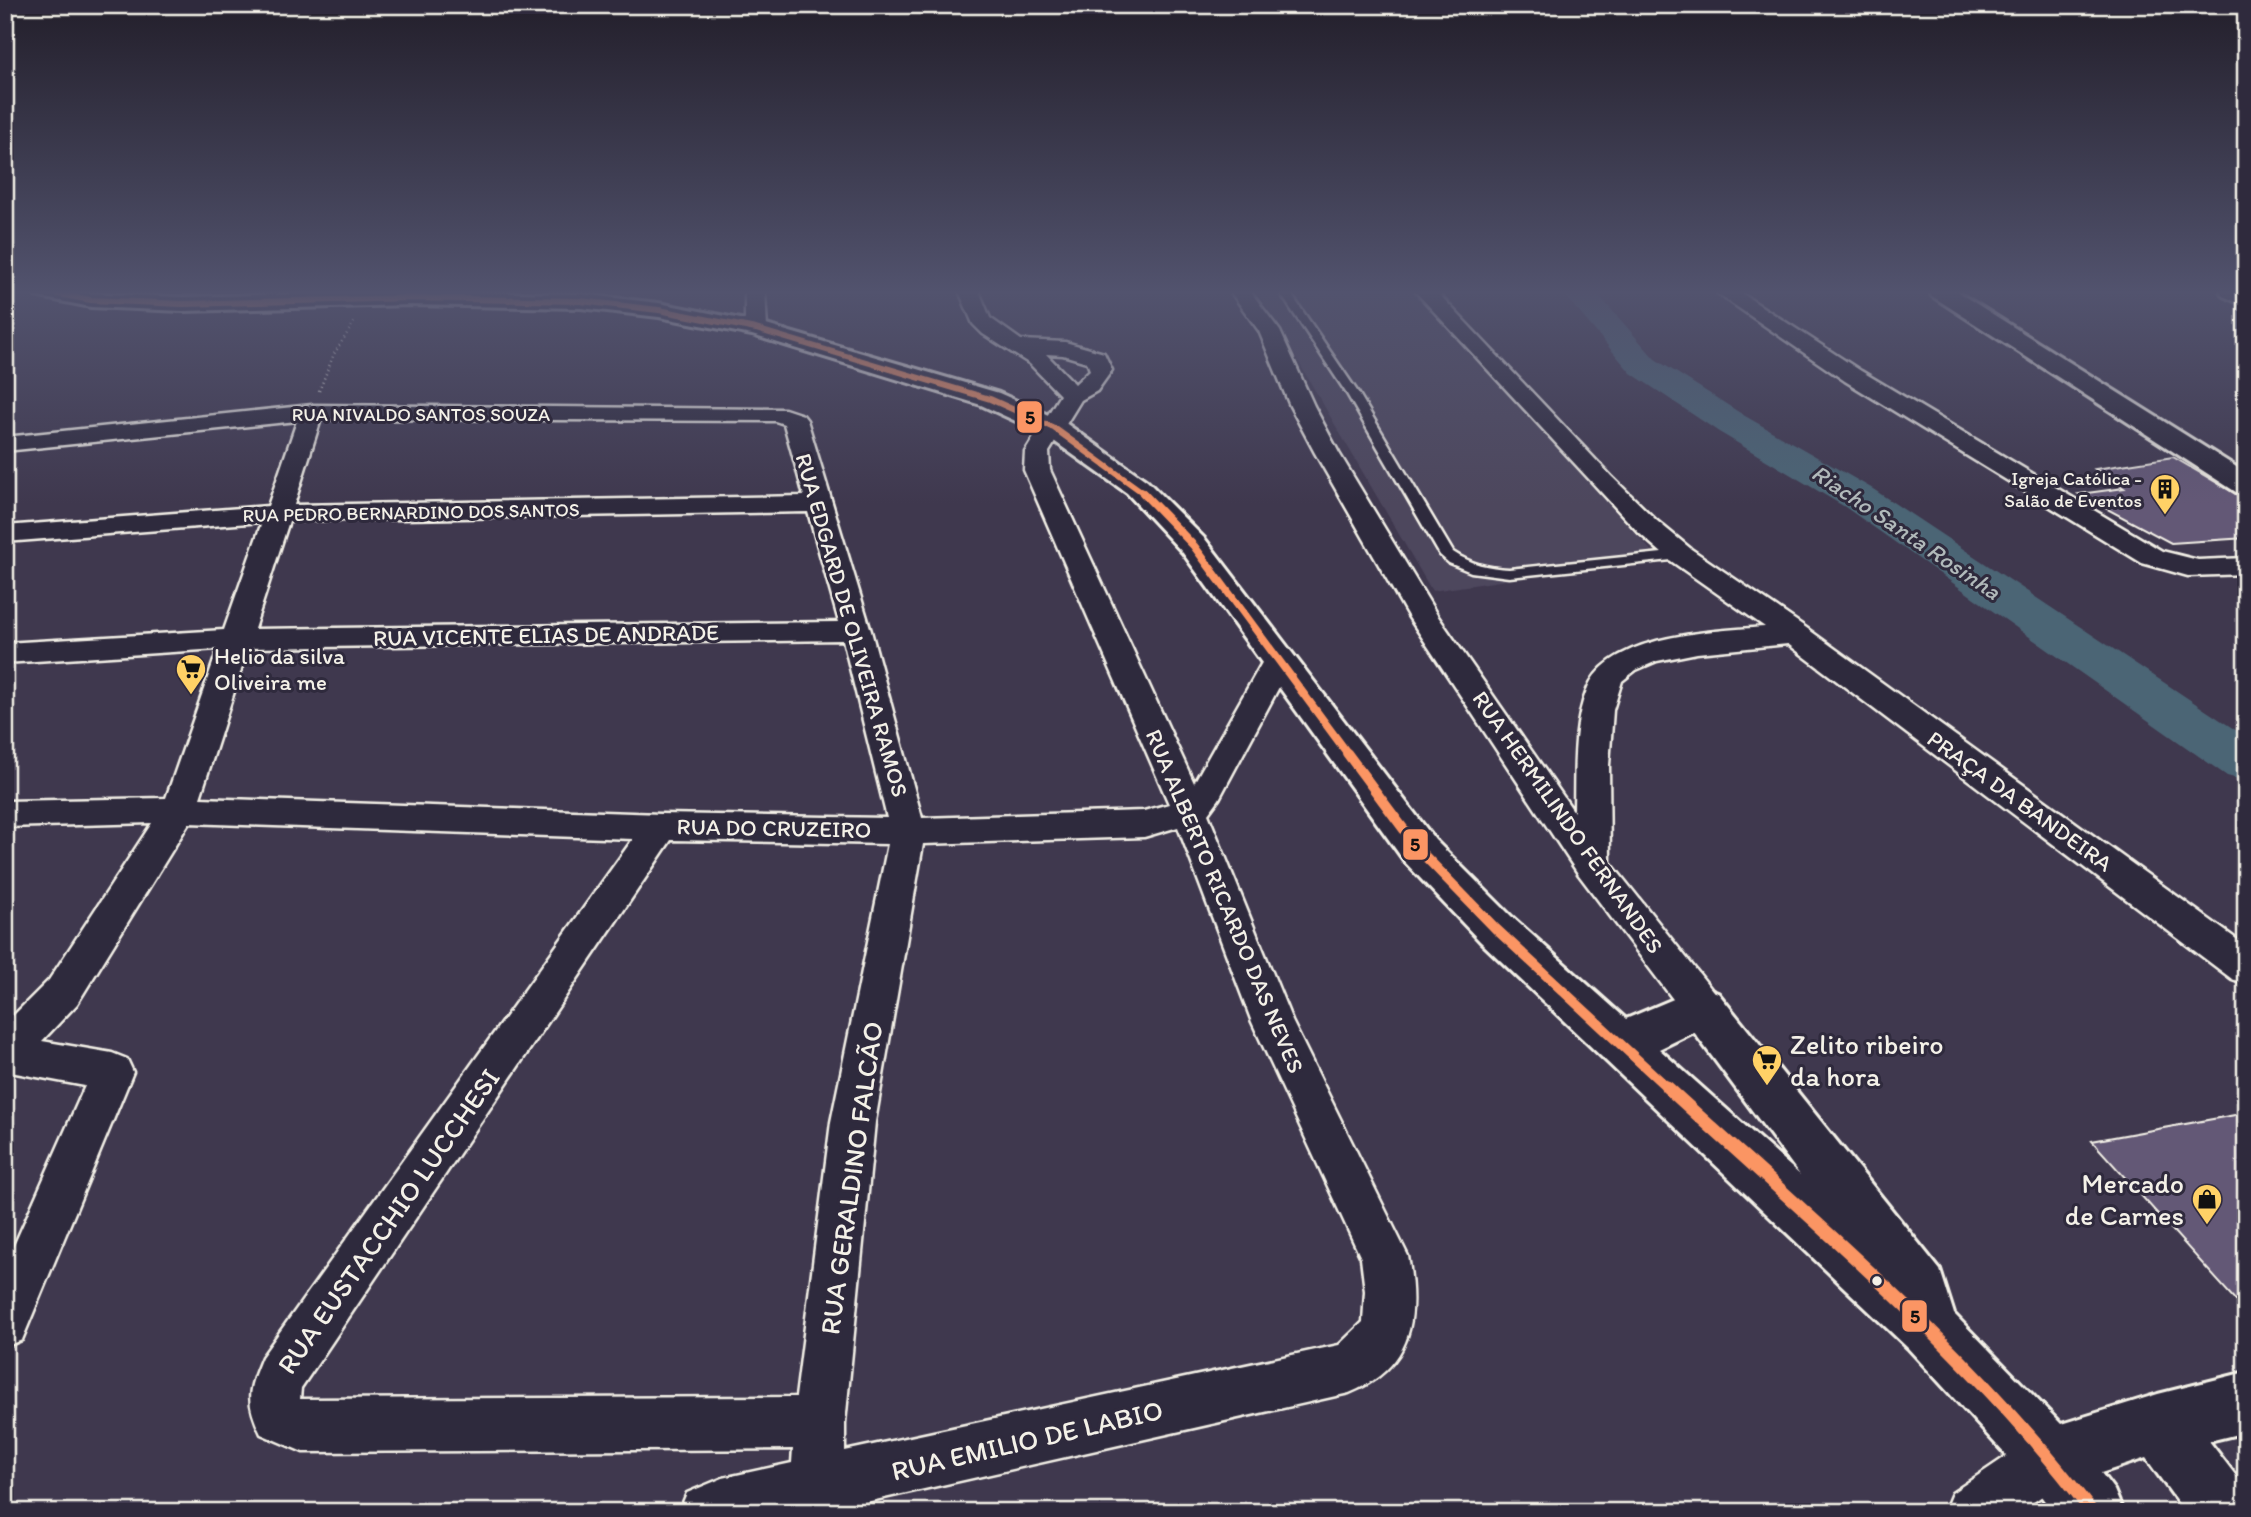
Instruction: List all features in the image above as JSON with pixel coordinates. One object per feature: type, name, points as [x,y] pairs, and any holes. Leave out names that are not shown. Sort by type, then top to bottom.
[{"type":"main road","points":[[866,362],[981,396],[1054,428],[1157,505],[1194,546],[1420,851],[1496,929],[1623,1043],[1928,1328],[2051,1458],[2092,1512]]},
{"type":"main road","points":[[2051,362],[2246,486]]},
{"type":"main road","points":[[2084,362],[2246,462]]},
{"type":"main road","points":[[1623,1043],[1702,1007]]},
{"type":"main road","name":"RUA HERMILINDO FERNANDES","points":[[1702,1007],[1920,1290],[1928,1328]]},
{"type":"main road","points":[[2051,1458],[2158,1424],[2246,1402]]},
{"type":"main road","points":[[2158,1424],[2224,1512]]},
{"type":"street","points":[[1041,362],[1051,369],[1072,395],[1096,379],[1101,370],[1098,362]]},
{"type":"street","name":"RUA HERMILINDO FERNANDES","points":[[1283,362],[1327,453],[1423,616],[1592,864],[1702,1007]]},
{"type":"street","name":"PRAÇA DA BANDEIRA","points":[[1491,362],[1602,481],[1648,527],[1681,555],[1794,634],[2246,968]]},
{"type":"street","points":[[1831,362],[2152,557],[2184,569],[2203,571],[2246,566]]},
{"type":"street","name":"RUA ALBERTO RICARDO DAS NEVES","points":[[1072,395],[1037,452],[1037,470],[1189,811],[1272,1022],[1384,1256],[1390,1293],[1389,1320],[1376,1347],[1349,1368]]},
{"type":"street","points":[[5,1052],[63,992],[179,810],[312,412]]},
{"type":"street","name":"RUA NIVALDO SANTOS SOUZA","points":[[5,444],[312,412],[777,414],[795,420]]},
{"type":"street","name":"RUA EDGARD DE OLIVEIRA RAMOS","points":[[795,420],[856,631],[908,831]]},
{"type":"street","name":"RUA PEDRO BERNARDINO DOS SANTOS","points":[[5,534],[278,513],[818,504]]},
{"type":"street","name":"RUA VICENTE ELIAS DE ANDRADE","points":[[5,653],[236,639],[856,631]]},
{"type":"street","points":[[1592,864],[1594,736],[1598,708],[1608,677],[1629,659],[1685,645],[1794,634]]},
{"type":"street","points":[[1189,811],[1202,799],[1279,659]]},
{"type":"street","name":"RUA DO CRUZEIRO","points":[[5,814],[179,810],[661,827],[908,831],[1144,824],[1189,811]]},
{"type":"street","name":"RUA EUSTACCHIO LUCCHESI","points":[[661,827],[280,1375],[274,1390],[273,1405],[279,1416],[303,1426],[819,1423]]},
{"type":"street","name":"RUA GERALDINO FALCÃO","points":[[819,1486],[819,1423],[853,1122],[908,831]]},
{"type":"street","points":[[5,1052],[112,1072],[5,1323]]},
{"type":"street","name":"RUA EMILIO DE LABIO","points":[[706,1512],[723,1505],[1349,1368]]},
{"type":"street","points":[[1971,1512],[2051,1458]]},
{"type":"lane","points":[[1331,362],[1447,555],[1460,564],[1488,573],[1508,573],[1681,555]]},
{"type":"path","points":[[312,412],[328,362]]},
{"type":"shaded area","points":[[1298,362],[1478,362],[1658,558],[1432,591]]},
{"type":"building","points":[[2173,457],[2246,500],[2246,538],[2171,543],[2079,494],[2124,488],[2095,469]]},
{"type":"building","name":"Mercado de Carnes","points":[[2246,1113],[2246,1312],[2092,1141]]},
{"type":"waterway","name":"Riacho Santa Rosinha","points":[[1639,362],[1732,424],[1859,498],[2246,763]]},
{"type":"transit line","name":"5","points":[[866,362],[990,399],[1054,428],[1137,487],[1157,505],[1194,546],[1420,851],[1496,929],[1928,1328],[2051,1458],[2092,1512]]},
{"type":"place","name":"Igreja Católica - Salão de Eventos","points":[[2165,516]]},
{"type":"place","name":"Helio da silva Oliveira me","points":[[191,696]]},
{"type":"place","name":"Zelito ribeiro da hora","points":[[1767,1087]]},
{"type":"place","name":"Mercado de Carnes","points":[[2207,1226]]}]
